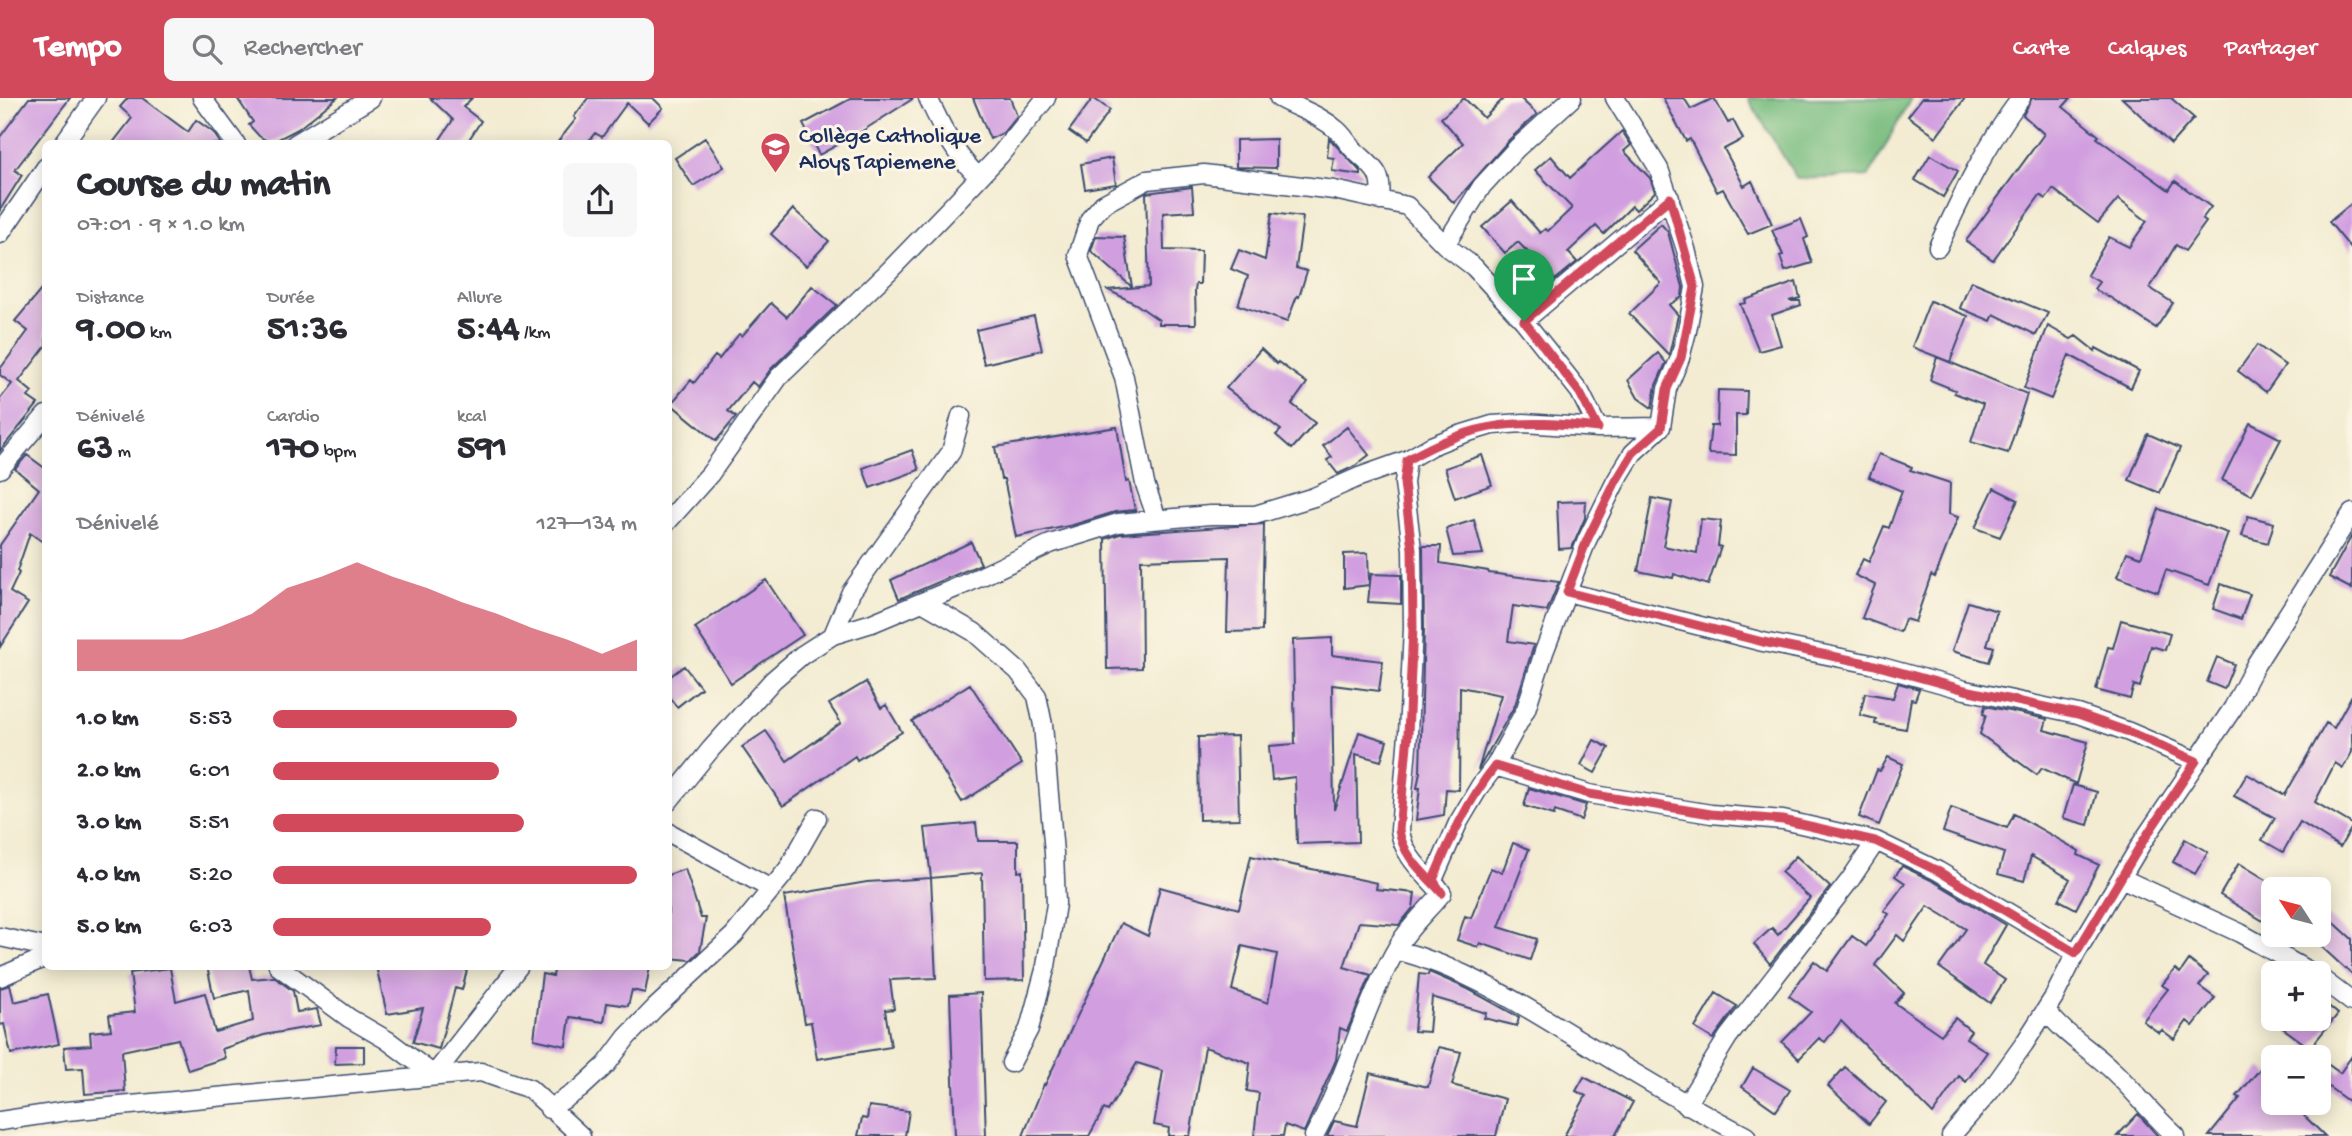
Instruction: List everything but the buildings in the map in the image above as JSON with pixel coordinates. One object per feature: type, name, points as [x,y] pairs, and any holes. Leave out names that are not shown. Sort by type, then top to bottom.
[{"type":"street","points":[[66,140],[96,98]]},
{"type":"street","points":[[202,98],[233,140]]},
{"type":"street","points":[[302,140],[371,98]]},
{"type":"street","points":[[928,98],[956,152],[964,164],[979,177]]},
{"type":"street","points":[[672,517],[710,474],[779,377],[889,271],[979,177],[1046,98]]},
{"type":"street","points":[[1279,98],[1316,115],[1338,131],[1355,151],[1371,162],[1380,176],[1380,201]]},
{"type":"street","points":[[1444,245],[1489,178],[1572,98]]},
{"type":"street","points":[[1442,893],[1433,880],[1458,823],[1495,766],[1526,709],[1544,652],[1587,540],[1616,481],[1633,453],[1661,428],[1667,389],[1681,358],[1695,287],[1659,169],[1615,98]]},
{"type":"street","points":[[1938,247],[1995,132],[2021,98]]},
{"type":"street","points":[[0,234],[42,173]]},
{"type":"street","points":[[1157,519],[1145,484],[1124,377],[1078,255],[1090,219],[1103,204],[1147,180],[1204,174],[1334,190],[1406,206],[1444,245],[1474,267],[1524,321],[1580,393],[1598,428]]},
{"type":"street","points":[[1524,321],[1670,198]]},
{"type":"street","points":[[832,635],[851,592],[951,452],[961,416]]},
{"type":"street","points":[[0,469],[42,420]]},
{"type":"street","points":[[672,797],[773,680],[802,655],[832,635],[872,623],[1049,544],[1118,523],[1255,515],[1314,496],[1407,460],[1456,436],[1492,425],[1524,423],[1598,428],[1661,428]]},
{"type":"street","points":[[1407,460],[1404,483],[1412,549],[1413,628],[1408,734],[1399,830],[1401,845],[1407,855],[1442,893]]},
{"type":"street","points":[[1951,1136],[1991,1090],[2046,1010],[2121,878],[2233,708],[2256,664],[2352,513]]},
{"type":"street","points":[[1567,592],[1763,642],[1871,664],[1965,690],[2078,714],[2129,732],[2196,761]]},
{"type":"street","points":[[922,602],[974,632],[1018,671],[1037,696],[1043,725],[1056,904],[1046,966],[1029,1029],[1011,1063]]},
{"type":"street","points":[[1495,766],[1589,794],[1711,814],[1783,820],[1875,841],[1938,871],[2076,953]]},
{"type":"street","points":[[549,1109],[580,1089],[606,1065],[655,1008],[734,936],[788,869],[817,818]]},
{"type":"street","points":[[672,834],[771,889]]},
{"type":"street","points":[[1686,1105],[1728,1037],[1850,880],[1875,841]]},
{"type":"street","points":[[2121,878],[2240,933],[2290,961]]},
{"type":"street","points":[[1314,1136],[1387,967],[1401,942],[1442,893]]},
{"type":"street","points":[[0,937],[42,946]]},
{"type":"street","points":[[1397,950],[1429,959],[1499,990],[1686,1105],[1746,1136]]},
{"type":"street","points":[[0,977],[42,959]]},
{"type":"street","points":[[283,970],[434,1075]]},
{"type":"street","points":[[434,1075],[516,970]]},
{"type":"street","points":[[2331,986],[2352,1002]]},
{"type":"street","points":[[2046,1010],[2056,1026],[2111,1069],[2176,1136]]},
{"type":"street","points":[[0,1121],[67,1111],[481,1072],[530,1089],[581,1136]]},
{"type":"green space","points":[[1748,98],[1911,98],[1869,176],[1797,179]]},
{"type":"place","name":"Collège Catholique Aloys Tapiemene","points":[[776,174]]},
{"type":"route","points":[[1670,198],[1695,287],[1681,358],[1667,389],[1661,428],[1633,453],[1616,481],[1587,540],[1567,592],[1763,642],[1871,664],[1965,690],[2078,714],[2129,732],[2196,761],[2143,841],[2076,953],[1938,871],[1860,836],[1783,820],[1711,814],[1589,794],[1495,766],[1458,823],[1433,880],[1442,893],[1407,855],[1401,845],[1399,830],[1408,734],[1413,628],[1412,549],[1404,483],[1407,460],[1431,446],[1492,425],[1565,424],[1598,428],[1580,393],[1524,321],[1670,198]]}]
